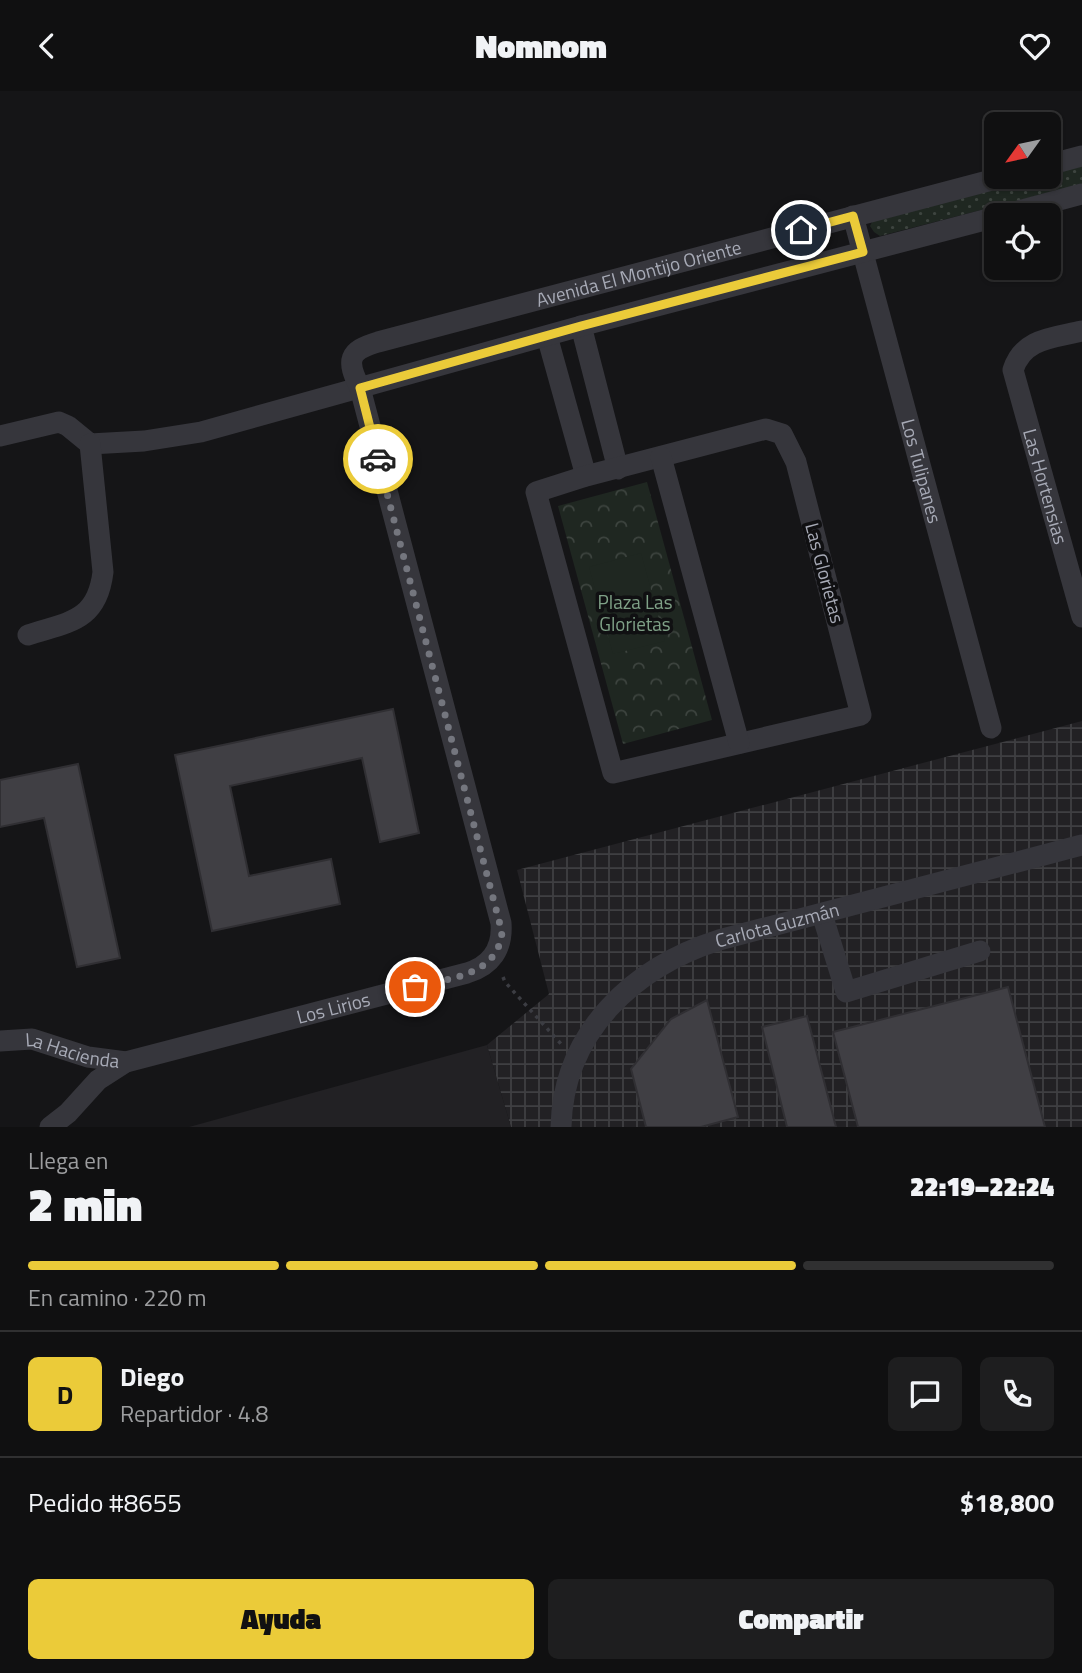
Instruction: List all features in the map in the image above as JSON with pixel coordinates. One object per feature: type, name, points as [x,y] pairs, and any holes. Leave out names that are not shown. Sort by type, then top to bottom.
[{"type":"street","points":[[1061,162],[1082,156]]},
{"type":"street","name":"Avenida El Montijo Oriente","points":[[360,388],[352,372],[351,360],[356,351],[364,346],[984,182]]},
{"type":"street","points":[[1048,203],[1082,194]]},
{"type":"street","name":"Los Tulipanes","points":[[853,216],[991,728]]},
{"type":"street","points":[[90,445],[144,441],[201,432],[581,326],[984,220]]},
{"type":"street","points":[[581,326],[618,469]]},
{"type":"street","name":"Las Hortensias","points":[[1082,331],[1029,344],[1017,356],[1013,370],[1079,589],[1082,618]]},
{"type":"street","points":[[547,336],[586,477]]},
{"type":"street","points":[[360,388],[501,923],[501,940],[494,956]]},
{"type":"street","points":[[0,436],[59,422],[68,426],[90,445],[103,572],[101,588],[93,604],[81,618],[28,635]]},
{"type":"street","name":"Las Glorietas","points":[[766,429],[782,434],[796,461],[861,715],[613,773],[536,492],[661,457],[766,429]]},
{"type":"street","points":[[661,457],[739,743]]},
{"type":"street","name":"Carlota Guzmán","points":[[561,1122],[567,1081],[594,1023],[631,985],[659,965],[698,946],[719,940],[1082,845]]},
{"type":"street","points":[[822,913],[846,992],[980,951]]},
{"type":"street","name":"Los Lirios","points":[[126,1062],[467,974],[487,964],[494,956]]},
{"type":"street","name":"La Hacienda","points":[[0,1041],[32,1039],[88,1057],[126,1062]]},
{"type":"street","name":"La Hacienda","points":[[50,1127],[68,1113],[98,1080],[126,1062]]},
{"type":"path","points":[[494,956],[505,982],[575,1059]]},
{"type":"shaded area","points":[[1082,721],[1082,1127],[511,1127],[487,1045],[549,994],[517,870]]},
{"type":"shaded area","points":[[487,1045],[511,1127],[189,1127]]},
{"type":"green space","points":[[1082,164],[1082,184],[1008,203],[984,203],[984,209],[880,236],[870,226],[873,220],[991,189],[1061,189],[1061,170]]},
{"type":"green space","name":"Plaza Las Glorietas","points":[[647,482],[712,720],[623,744],[558,506]]},
{"type":"green space","points":[[641,553],[665,641],[613,654],[589,567]]},
{"type":"building","points":[[393,709],[419,833],[380,842],[362,758],[230,786],[249,876],[331,859],[340,904],[212,931],[175,755]]},
{"type":"building","points":[[78,764],[120,958],[77,967],[44,818],[0,827],[0,780]]},
{"type":"building","points":[[1008,987],[1045,1127],[858,1127],[833,1032]]},
{"type":"building","points":[[707,1000],[738,1117],[701,1127],[646,1127],[631,1069],[671,1019]]},
{"type":"building","points":[[807,1016],[836,1127],[787,1127],[762,1027]]},
{"type":"way so far","points":[[378,459],[502,932],[494,956],[478,970],[415,987]]},
{"type":"route","points":[[378,459],[360,388],[581,326],[863,252],[853,216],[801,230]]}]
